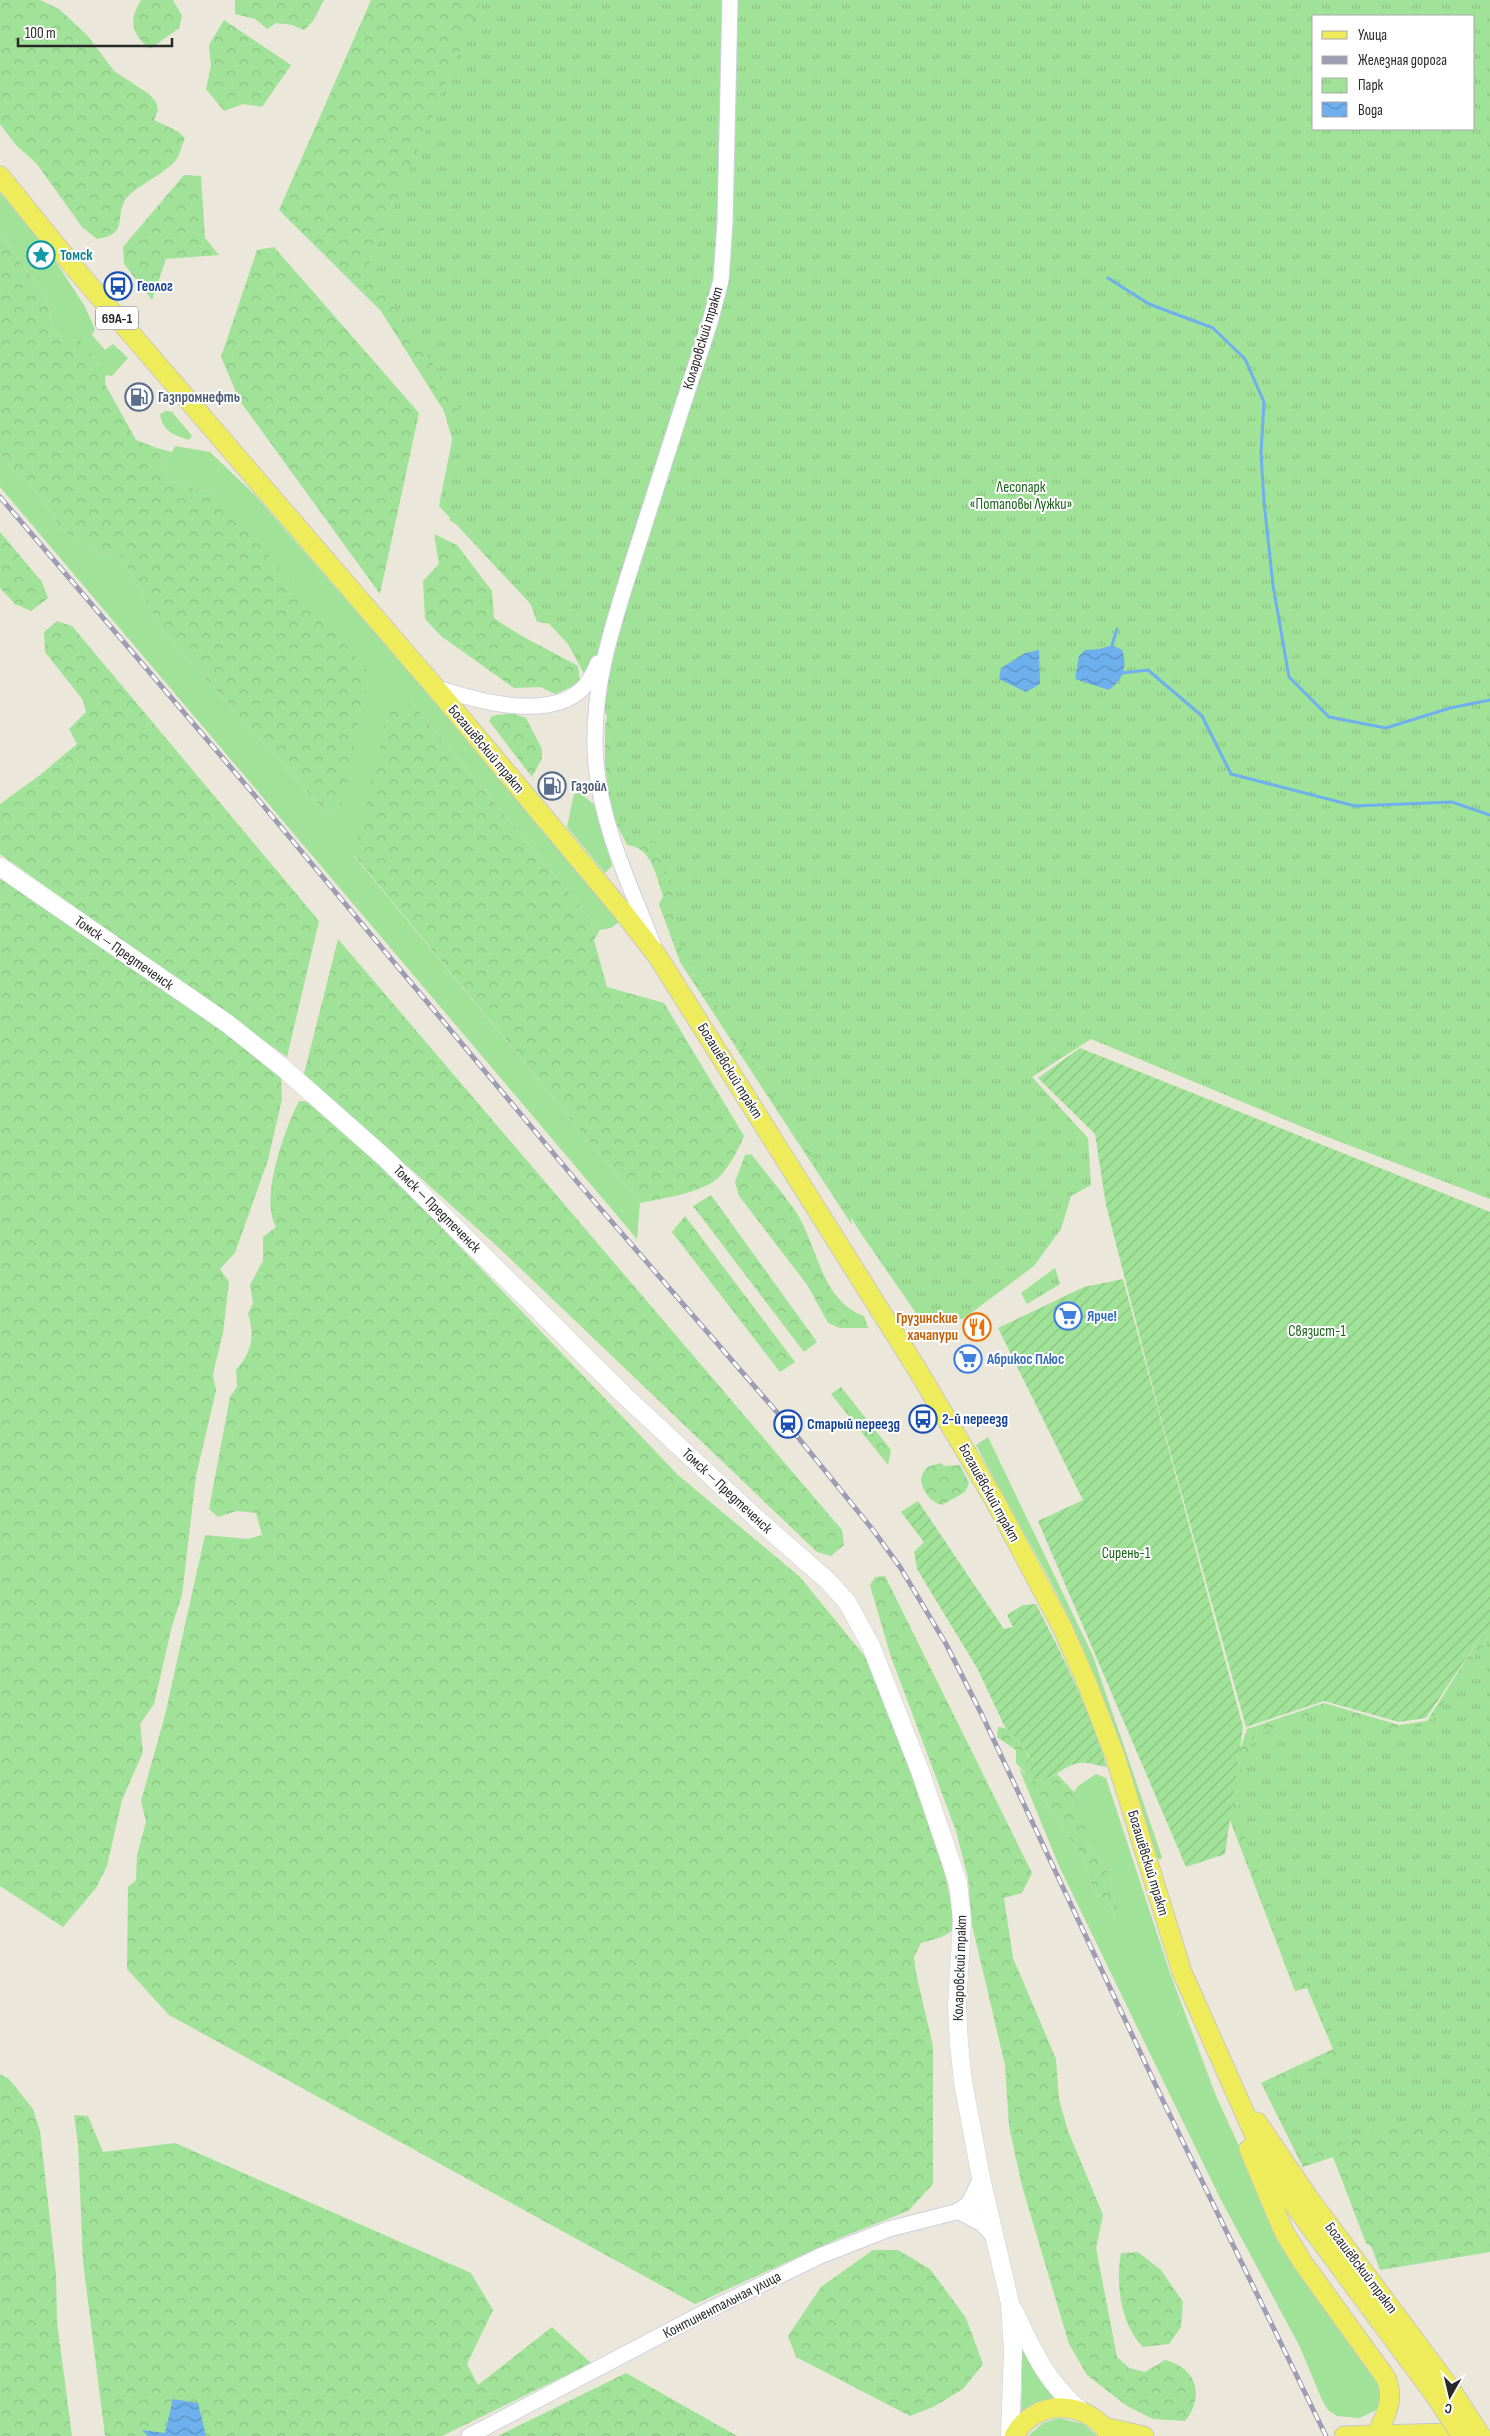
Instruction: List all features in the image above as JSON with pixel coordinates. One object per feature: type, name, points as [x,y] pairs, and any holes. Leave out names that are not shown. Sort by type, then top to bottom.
[{"type":"main road","name":"Богашёвский тракт","points":[[0,176],[121,323],[460,717],[609,895],[658,957],[917,1369],[995,1501],[1062,1626],[1115,1756],[1182,1972],[1240,2102],[1268,2136],[1441,2389],[1481,2436]]},
{"type":"main road","name":"Томск — Предтеченск","points":[[0,866],[228,1024],[282,1067],[384,1158],[624,1395],[756,1518],[839,1592]]},
{"type":"main road","name":"Коларовский тракт","points":[[839,1592],[856,1617],[871,1646],[920,1771],[958,1883],[962,1920],[957,2007],[962,2082],[981,2178],[1010,2302]]},
{"type":"main road","points":[[1240,2102],[1247,2142],[1284,2232],[1319,2288],[1379,2367],[1391,2389],[1388,2411],[1376,2435]]},
{"type":"main road","points":[[1010,2302],[1046,2375],[1062,2394],[1081,2411],[1097,2420],[1107,2431],[1144,2436]]},
{"type":"main road","points":[[1010,2302],[1014,2351],[1010,2436]]},
{"type":"main road","name":"Богашёвский тракт","points":[[1441,2389],[1455,2434]]},
{"type":"main road","points":[[1014,2436],[1028,2419],[1044,2410],[1063,2407],[1081,2411]]},
{"type":"main road","points":[[1344,2436],[1455,2434]]},
{"type":"street","name":"Коларовский тракт","points":[[610,634],[710,322],[721,280],[725,222],[730,0]]},
{"type":"street","points":[[568,698],[582,689],[592,677],[610,634]]},
{"type":"street","points":[[610,634],[596,704],[596,758],[602,801],[617,856],[658,957]]},
{"type":"street","points":[[434,687],[474,700],[530,706],[588,695],[593,698],[596,704]]},
{"type":"street","points":[[460,717],[465,704],[474,700]]},
{"type":"street","points":[[609,895],[622,896],[627,891],[628,883]]},
{"type":"street","points":[[981,2178],[968,2203],[958,2211],[982,2224],[994,2237]]},
{"type":"street","name":"Континентальная улица","points":[[469,2436],[707,2311],[820,2256],[889,2229],[987,2204]]},
{"type":"green space","points":[[0,0],[40,0],[59,9],[87,35],[114,71],[149,94],[156,102],[158,110],[154,120],[179,132],[185,138],[178,157],[173,163],[128,196],[122,208],[119,225],[113,234],[97,239],[82,227],[37,164],[16,145],[0,124]]},
{"type":"green space","points":[[141,0],[173,0],[182,16],[179,28],[150,49],[139,38],[134,27],[134,14]]},
{"type":"green space","points":[[235,0],[324,0],[313,21],[304,30],[292,25],[276,23],[267,29],[255,19],[235,14]]},
{"type":"green space","points":[[371,0],[706,0],[572,626],[537,622],[521,576],[462,527],[449,520],[465,483],[444,411],[381,311],[279,210]]},
{"type":"green space","name":"Лесопарк «Потаповы Лужки»","points":[[481,0],[1490,0],[1490,1199],[1322,1135],[1091,1039],[1032,1077],[1088,1138],[1091,1185],[1071,1196],[1061,1229],[1034,1266],[963,1319],[918,1316],[862,1235],[678,943],[672,892],[657,844],[625,837],[612,802],[615,731],[568,644],[439,506],[459,405],[369,265]]},
{"type":"green space","points":[[224,20],[291,65],[262,107],[243,104],[224,111],[206,89],[211,66],[209,45]]},
{"type":"green space","points":[[184,175],[201,176],[205,238],[219,255],[166,259],[152,300],[124,264],[123,247]]},
{"type":"green space","points":[[0,193],[48,250],[84,305],[95,329],[92,335],[105,350],[113,344],[128,358],[112,376],[105,375],[105,371],[98,363],[64,342],[54,332],[46,297],[0,233]]},
{"type":"green space","points":[[0,233],[46,297],[54,332],[64,342],[77,336],[106,371],[105,384],[136,440],[157,448],[169,481],[217,495],[369,672],[344,799],[335,814],[323,809],[162,630],[120,555],[95,552],[61,528],[35,489],[0,455]]},
{"type":"green space","points":[[274,247],[419,413],[380,594],[240,401],[221,357],[257,250]]},
{"type":"green space","points":[[166,411],[172,412],[192,436],[189,440],[167,429],[161,420],[160,414]]},
{"type":"green space","points":[[175,446],[210,452],[255,495],[455,725],[619,922],[611,928],[600,930],[412,703],[354,856],[640,1203],[637,1239],[0,487],[0,455],[35,489],[61,528],[95,552],[120,555],[162,630],[323,809],[335,814],[217,495],[169,481],[157,448],[172,452]]},
{"type":"green space","points":[[0,532],[42,582],[48,598],[31,611],[15,604],[0,588]]},
{"type":"green space","points":[[434,534],[457,545],[492,591],[494,618],[578,666],[580,683],[555,694],[540,687],[514,688],[441,636],[425,619],[423,581],[439,564]]},
{"type":"green space","points":[[57,621],[72,626],[319,921],[287,1057],[0,854],[0,804],[40,775],[77,744],[69,729],[86,712],[83,700],[45,652],[44,632]]},
{"type":"green space","points":[[614,688],[850,1212],[852,1225],[680,962],[659,904],[663,896],[652,864],[642,851],[627,845],[611,813],[605,764],[605,725]]},
{"type":"green space","points":[[412,703],[600,930],[594,940],[607,987],[664,1003],[744,1136],[725,1170],[710,1184],[680,1195],[640,1203],[354,855],[389,707]]},
{"type":"green space","points":[[511,713],[526,718],[542,749],[542,758],[532,777],[489,721],[492,716]]},
{"type":"green space","points":[[580,793],[596,806],[612,866],[605,873],[567,827],[574,794]]},
{"type":"green space","points":[[0,877],[167,988],[281,1074],[282,1099],[268,1160],[235,1253],[220,1269],[229,1282],[223,1333],[213,1374],[216,1391],[196,1476],[182,1595],[172,1626],[154,1704],[140,1724],[143,1752],[122,1800],[107,1866],[96,1888],[63,1927],[0,1886]]},
{"type":"green space","points":[[338,939],[842,1530],[844,1545],[831,1556],[817,1552],[498,1247],[304,1074]]},
{"type":"green space","name":"Связист-1","points":[[1080,1048],[1490,1212],[1490,1623],[1426,1718],[1399,1722],[1324,1701],[1246,1727],[1160,1415],[1106,1205],[1095,1134],[1038,1078]]},
{"type":"green space","points":[[299,1101],[312,1102],[380,1163],[678,1475],[800,1577],[867,1659],[886,1697],[938,1843],[953,1911],[952,1931],[942,1937],[921,1943],[914,1957],[933,2046],[933,2184],[908,2211],[842,2237],[695,2304],[169,2015],[127,1969],[128,1887],[136,1880],[137,1855],[146,1822],[141,1801],[165,1715],[205,1535],[248,1539],[262,1535],[256,1513],[237,1511],[218,1517],[209,1509],[230,1397],[237,1387],[236,1370],[246,1356],[251,1343],[248,1313],[253,1303],[250,1285],[263,1261],[263,1237],[276,1227],[270,1199],[272,1182],[287,1128]]},
{"type":"green space","points":[[751,1154],[796,1212],[829,1285],[838,1298],[850,1309],[864,1316],[868,1328],[840,1328],[828,1323],[808,1286],[739,1196],[735,1182],[745,1155]]},
{"type":"green space","points":[[711,1195],[817,1342],[804,1352],[693,1206]]},
{"type":"green space","points":[[685,1216],[795,1362],[780,1372],[672,1232]]},
{"type":"green space","points":[[1055,1268],[1060,1284],[1027,1304],[1021,1293]]},
{"type":"green space","name":"Сирень-1","points":[[1123,1279],[1243,1727],[1225,1854],[1186,1867],[1038,1521],[1083,1500],[998,1328],[1084,1287]]},
{"type":"green space","points":[[841,1387],[891,1450],[888,1465],[831,1394]]},
{"type":"green space","points":[[988,1437],[1093,1656],[1162,1857],[1160,1860],[1156,1856],[1112,1724],[1082,1646],[1044,1569],[976,1445]]},
{"type":"green space","points":[[940,1463],[945,1466],[960,1465],[969,1483],[965,1492],[942,1505],[936,1503],[927,1495],[922,1484],[924,1472],[928,1467]]},
{"type":"green space","points":[[918,1501],[1004,1629],[1013,1627],[1007,1615],[1023,1605],[1036,1604],[1084,1704],[1107,1767],[1079,1763],[1044,1779],[1031,1777],[1029,1756],[1020,1741],[1005,1727],[977,1668],[917,1569],[914,1552],[924,1542],[901,1512]]},
{"type":"green space","points":[[885,1576],[1032,1873],[1022,1893],[1004,1898],[1013,1958],[1056,2059],[1059,2099],[1068,2131],[1103,2215],[1096,2248],[1117,2357],[1129,2368],[1145,2372],[1165,2360],[1184,2369],[1191,2376],[1196,2393],[1195,2402],[1185,2421],[1153,2419],[1127,2406],[1087,2375],[1069,2344],[1022,2186],[1009,2126],[1005,2065],[972,1925],[968,1878],[956,1831],[890,1654],[870,1585],[875,1577]]},
{"type":"green space","points":[[1490,1622],[1490,2252],[1380,2270],[1371,2246],[1366,2243],[1333,2157],[1303,2167],[1261,2083],[1333,2049],[1307,1988],[1295,1991],[1230,1820],[1232,1772],[1247,1729],[1324,1703],[1399,1725],[1427,1721]]},
{"type":"green space","points":[[1490,1635],[1490,2106],[1397,2125],[1300,2159],[1266,2086],[1343,2056],[1310,1976],[1298,1978],[1239,1821],[1240,1774],[1254,1736],[1325,1711],[1394,1729],[1427,1726]]},
{"type":"green space","points":[[998,1727],[1005,1728],[1021,1742],[1032,1769],[1048,1778],[1057,1774],[1074,1792],[1072,1802],[1077,1814],[1087,1819],[1089,1829],[1083,1829],[1086,1841],[1109,1873],[1111,1891],[1117,1906],[1117,1917],[1108,1903],[1093,1889],[1083,1858],[1028,1776],[1016,1763],[1016,1750],[997,1737]]},
{"type":"green space","points":[[1019,1768],[1028,1776],[1083,1858],[1093,1889],[1108,1903],[1116,1916],[1117,1906],[1111,1891],[1109,1873],[1086,1841],[1072,1802],[1074,1792],[1078,1786],[1096,1774],[1106,1778],[1170,1973],[1216,2096],[1291,2259],[1382,2385],[1382,2403],[1377,2410],[1359,2418],[1337,2416],[1328,2410],[1322,2400],[1300,2347],[1220,2198],[1059,1866]]},
{"type":"green space","points":[[0,2074],[9,2079],[33,2109],[40,2131],[56,2274],[57,2322],[72,2436],[0,2436]]},
{"type":"green space","points":[[74,2115],[88,2116],[103,2152],[175,2143],[471,2273],[493,2310],[467,2364],[478,2385],[552,2327],[591,2363],[442,2436],[105,2436],[83,2262],[78,2144]]},
{"type":"green space","points":[[873,2250],[898,2250],[930,2269],[966,2318],[983,2364],[963,2389],[933,2407],[910,2416],[796,2357],[788,2336],[821,2287]]},
{"type":"green space","points":[[1138,2252],[1161,2270],[1183,2302],[1181,2327],[1169,2344],[1143,2347],[1129,2328],[1122,2303],[1119,2265],[1121,2253]]},
{"type":"green space","points":[[1023,2342],[1062,2399],[1021,2414],[1022,2384],[1018,2343]]},
{"type":"green space","points":[[626,2373],[737,2436],[498,2436]]},
{"type":"green space","points":[[1059,2418],[1084,2424],[1097,2436],[1028,2436],[1043,2423]]},
{"type":"water","points":[[1112,645],[1122,650],[1124,656],[1123,672],[1114,686],[1109,690],[1075,679],[1079,656],[1085,650],[1100,649]]},
{"type":"water","points":[[1039,650],[1040,684],[1026,692],[999,679],[1001,668],[1025,653]]},
{"type":"water","points":[[173,2399],[198,2403],[206,2436],[148,2436],[142,2430],[165,2433]]},
{"type":"waterway","points":[[1108,278],[1149,304],[1213,328],[1245,359],[1264,402],[1261,453],[1264,502],[1273,585],[1289,677],[1329,717],[1386,728],[1450,708],[1490,700]]},
{"type":"waterway","points":[[1112,645],[1117,629]]},
{"type":"waterway","points":[[1122,673],[1148,670],[1202,716],[1231,774],[1355,806],[1452,802],[1490,815]]},
{"type":"railway","points":[[0,497],[256,797],[579,1184],[788,1425],[873,1530],[900,1567],[946,1644],[982,1715],[1165,2105],[1326,2436]]},
{"type":"place","name":"Томск","points":[[41,255]]},
{"type":"place","name":"Геолог","points":[[118,286]]},
{"type":"place","name":"Газпромнефть","points":[[139,397]]},
{"type":"place","name":"Газойл","points":[[552,786]]},
{"type":"place","name":"Ярче!","points":[[1068,1316]]},
{"type":"place","name":"Грузинские хачапури","points":[[977,1327]]},
{"type":"place","name":"Абрикос Плюс","points":[[968,1359]]},
{"type":"place","name":"2-й переезд","points":[[923,1419]]},
{"type":"place","name":"Старый переезд","points":[[788,1424]]}]
